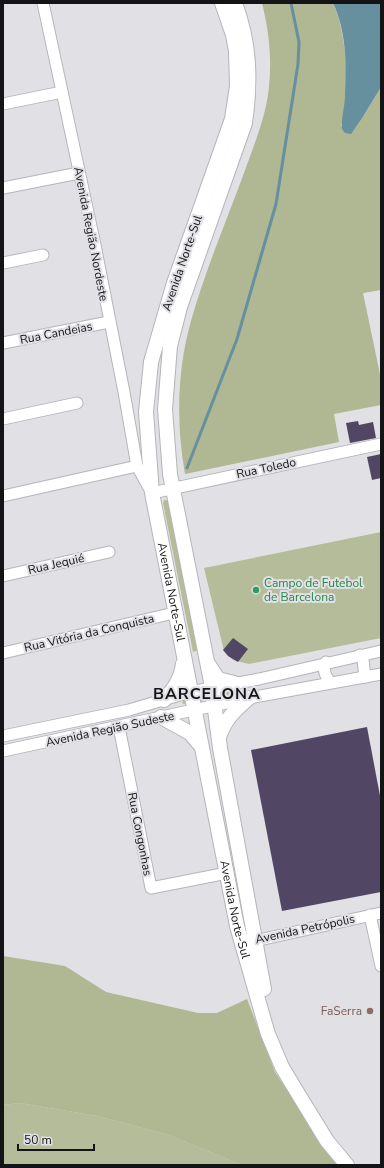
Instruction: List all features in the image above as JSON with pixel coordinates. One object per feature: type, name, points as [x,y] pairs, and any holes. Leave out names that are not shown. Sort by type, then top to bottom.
[{"type":"main road","name":"Avenida Norte-Sul","points":[[222,3],[233,35],[236,51],[236,86],[232,119],[174,283],[151,362],[146,412],[152,493],[183,660],[228,873],[237,926],[268,1034],[282,1067],[327,1141],[347,1165]]},
{"type":"main road","name":"Avenida Norte-Sul","points":[[235,3],[247,40],[249,62],[248,104],[245,123],[184,294],[170,346],[164,409],[167,453],[212,687],[219,737],[255,942],[270,1011],[292,1067],[327,1126],[345,1150],[359,1165]]},
{"type":"main road","points":[[206,658],[213,673],[218,679],[234,683]]},
{"type":"main road","points":[[164,700],[176,687],[182,672],[183,660]]},
{"type":"main road","points":[[219,737],[224,723],[234,710],[249,698]]},
{"type":"main road","points":[[161,717],[190,733],[201,746]]},
{"type":"street","name":"Avenida Região Nordeste","points":[[43,3],[124,392],[137,466],[152,493]]},
{"type":"street","points":[[3,104],[62,92]]},
{"type":"street","points":[[3,188],[79,173]]},
{"type":"street","points":[[3,262],[43,255]]},
{"type":"street","name":"Rua Candeias","points":[[3,343],[109,322]]},
{"type":"street","points":[[3,419],[77,403]]},
{"type":"street","name":"Rua Toledo","points":[[152,493],[173,487],[381,444]]},
{"type":"street","points":[[3,496],[137,466]]},
{"type":"street","name":"Rua Jequié","points":[[3,576],[109,552]]},
{"type":"street","name":"Rua Vitória da Conquista","points":[[3,653],[174,613]]},
{"type":"street","name":"Avenida Região Sudeste","points":[[3,736],[130,710],[190,692],[381,651]]},
{"type":"street","points":[[360,655],[363,660],[365,677]]},
{"type":"street","points":[[326,662],[324,672],[330,683]]},
{"type":"street","name":"Avenida Região Sudeste","points":[[3,751],[119,727],[214,705],[381,674]]},
{"type":"street","name":"Rua Congonhas","points":[[119,727],[151,888],[228,873]]},
{"type":"street","name":"Avenida Petrópolis","points":[[237,926],[244,937],[251,942],[255,942],[381,913]]},
{"type":"street","points":[[370,915],[381,966]]},
{"type":"green space","points":[[262,3],[333,3],[342,31],[346,64],[346,97],[341,126],[364,115],[381,87],[381,290],[363,293],[381,379],[381,405],[334,414],[339,442],[185,474],[180,436],[179,397],[186,340],[203,284],[259,131],[265,109],[269,87],[270,55],[268,34]]},
{"type":"green space","points":[[164,500],[169,500],[199,650],[193,652],[163,503]]},
{"type":"green space","points":[[381,532],[381,638],[249,664],[233,660],[224,651],[204,568]]},
{"type":"green space","points":[[231,689],[231,694],[208,701],[183,704],[182,699]]},
{"type":"green space","points":[[3,956],[65,966],[106,992],[198,1013],[217,1013],[247,999],[275,1072],[317,1136],[340,1165],[242,1165],[169,1135],[97,1116],[20,1103],[3,1105]]},
{"type":"green space","points":[[20,1103],[97,1116],[169,1135],[242,1165],[3,1165],[3,1105]]},
{"type":"water","points":[[333,3],[381,3],[381,87],[351,134],[345,133],[342,129],[345,99],[346,60],[341,25]]},
{"type":"building","points":[[358,421],[359,425],[373,422],[376,438],[350,443],[346,423]]},
{"type":"building","points":[[381,454],[381,478],[372,480],[367,457]]},
{"type":"building","points":[[233,638],[248,649],[238,662],[228,656],[223,650]]},
{"type":"building","points":[[367,727],[381,801],[381,892],[282,911],[251,750]]},
{"type":"waterway","points":[[187,468],[237,339],[276,204],[298,64],[299,42],[291,3]]},
{"type":"place","name":"Campo de Futebol de Barcelona","points":[[256,590]]},
{"type":"place","name":"FaSerra","points":[[370,1011]]},
{"type":"district","name":"BARCELONA","points":[[207,694]]}]
